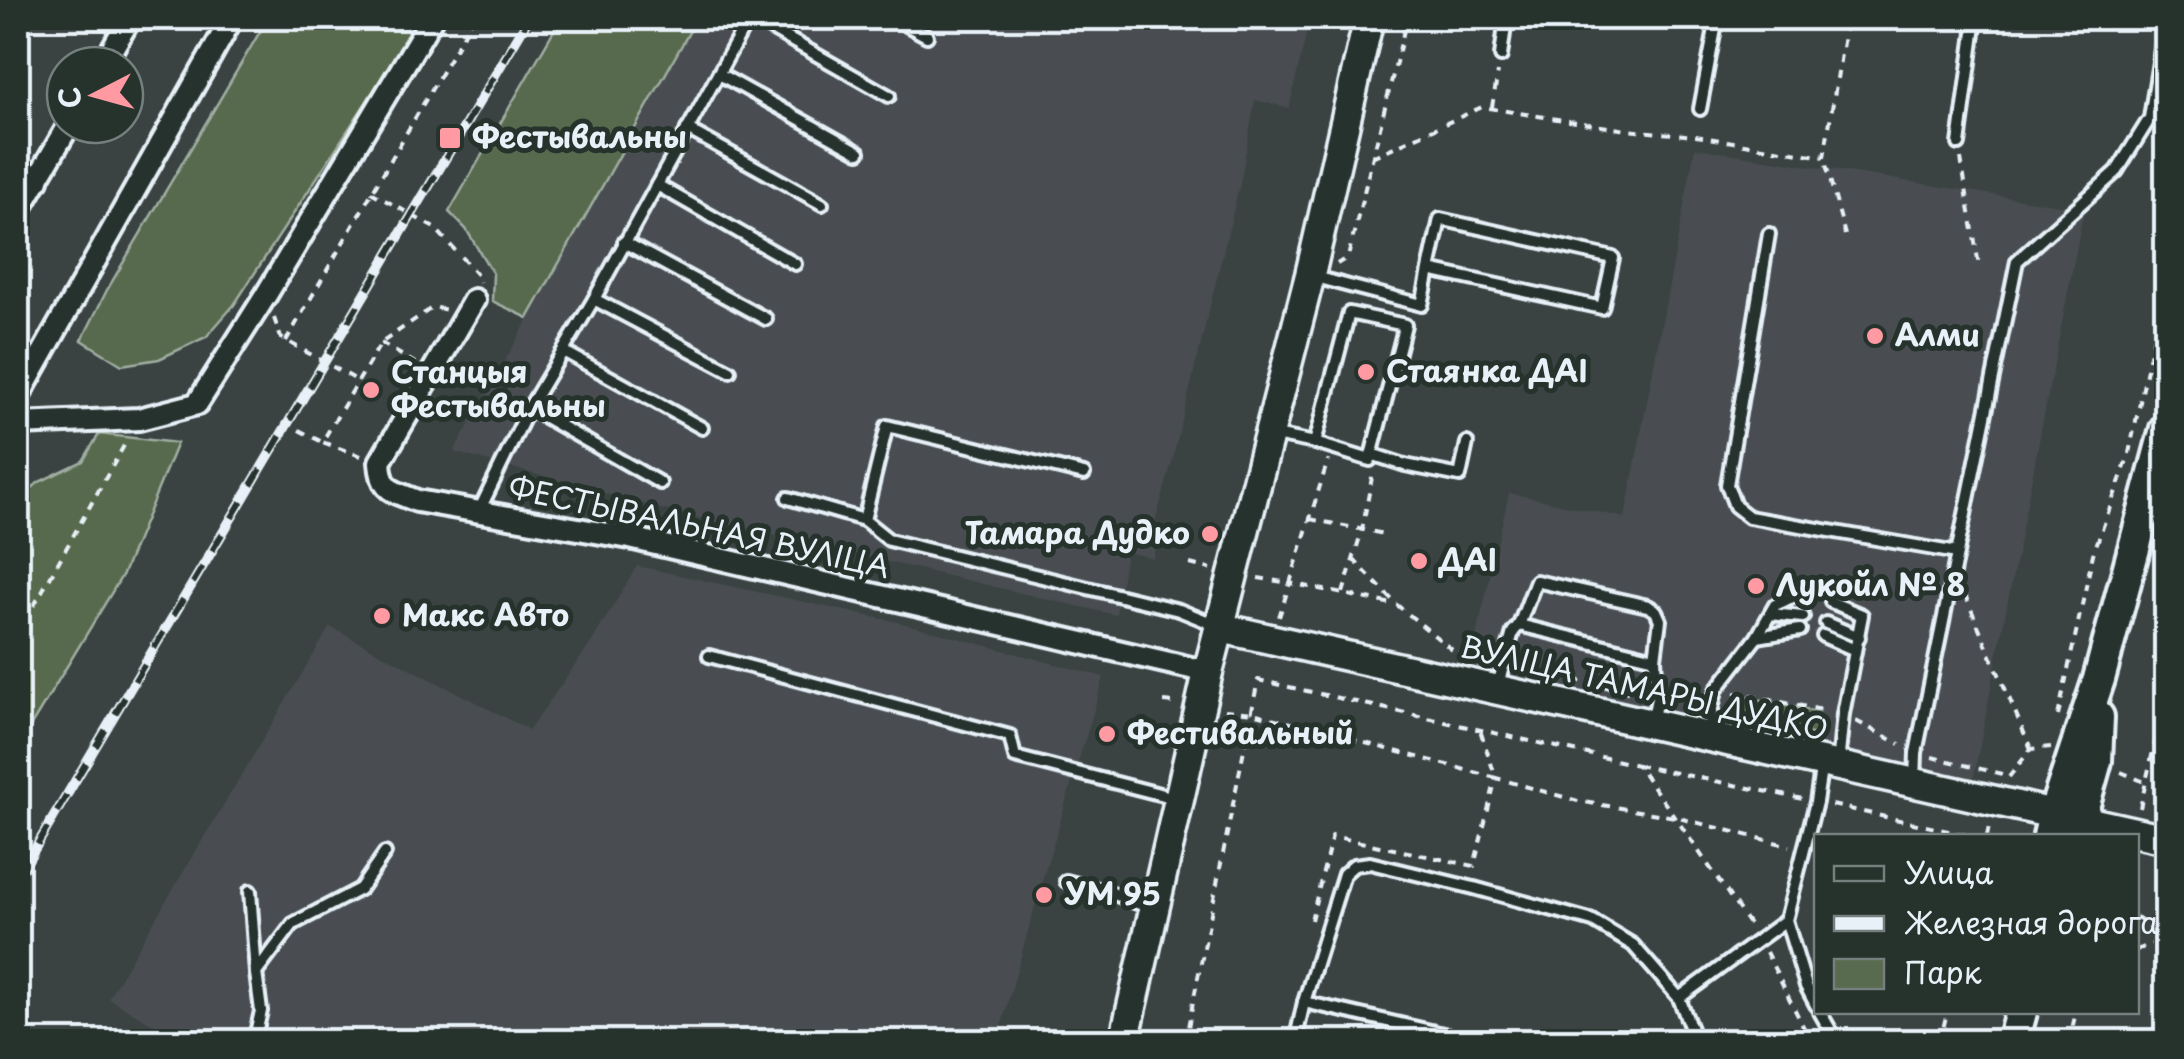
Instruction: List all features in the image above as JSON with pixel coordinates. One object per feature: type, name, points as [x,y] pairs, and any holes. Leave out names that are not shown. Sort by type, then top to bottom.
[{"type":"main road","points":[[2065,827],[2099,679],[2166,429]]},
{"type":"main road","points":[[2014,1042],[2021,1014]]},
{"type":"street","points":[[114,45],[130,18]]},
{"type":"street","points":[[18,398],[232,18]]},
{"type":"street","points":[[18,424],[139,419],[197,404],[432,18]]},
{"type":"street","points":[[1124,1042],[1208,672],[1269,434],[1321,278],[1370,18]]},
{"type":"street","points":[[18,212],[58,145]]},
{"type":"street","points":[[18,170],[38,180]]},
{"type":"street","points":[[380,462],[470,307]]},
{"type":"street","name":"ФЕСТЫВАЛЬНАЯ ВУЛІЦА","points":[[380,462],[386,487],[418,501],[630,538],[1208,672]]},
{"type":"street","name":"ВУЛІЦА ТАМАРЫ ДУДКО","points":[[1221,628],[1500,677],[1654,711],[1706,736],[1915,783],[2065,827],[2166,839]]},
{"type":"lane","points":[[478,512],[528,408],[750,18],[890,96]]},
{"type":"lane","points":[[894,18],[927,36]]},
{"type":"lane","points":[[1501,56],[1506,18]]},
{"type":"lane","points":[[1700,108],[1717,18]]},
{"type":"lane","points":[[1960,144],[1976,18]]},
{"type":"lane","points":[[1915,783],[1916,752],[2017,260],[2117,171],[2142,131],[2150,118],[2166,18]]},
{"type":"lane","points":[[719,74],[860,152]]},
{"type":"lane","points":[[687,129],[822,204]]},
{"type":"lane","points":[[656,184],[795,264]]},
{"type":"lane","points":[[1321,278],[1422,305],[1429,270],[1440,219],[1613,258],[1602,308],[1429,270]]},
{"type":"lane","points":[[1768,234],[1727,486],[1736,506],[1750,517],[1957,553]]},
{"type":"lane","points":[[624,242],[766,319]]},
{"type":"lane","points":[[594,298],[730,372]]},
{"type":"lane","points":[[1315,442],[1349,313],[1404,325],[1370,457]]},
{"type":"lane","points":[[563,352],[702,428]]},
{"type":"lane","points":[[528,408],[660,482]]},
{"type":"lane","points":[[864,520],[887,426],[1084,474]]},
{"type":"lane","points":[[1269,434],[1460,476],[1468,443]]},
{"type":"lane","points":[[788,498],[864,520],[889,540],[1179,610],[1221,628]]},
{"type":"lane","points":[[1500,677],[1513,632],[1536,581],[1656,611],[1660,620],[1654,711]]},
{"type":"lane","points":[[1706,736],[1716,690],[1757,637],[1775,606],[1795,596]]},
{"type":"lane","points":[[1814,1001],[1786,920],[1843,714],[1862,616],[1831,602]]},
{"type":"lane","points":[[1770,614],[1803,617]]},
{"type":"lane","points":[[1826,623],[1858,637]]},
{"type":"lane","points":[[1519,625],[1655,658]]},
{"type":"lane","points":[[1757,637],[1800,630]]},
{"type":"lane","points":[[1823,636],[1854,650]]},
{"type":"lane","points":[[710,656],[1010,736],[1015,757],[1180,800]]},
{"type":"lane","points":[[256,973],[293,924],[360,889],[385,853]]},
{"type":"lane","points":[[1294,1042],[1344,874],[1354,865],[1370,863],[1593,921],[1633,945],[1679,998],[1696,1042]]},
{"type":"lane","points":[[1066,882],[1112,893],[1154,910]]},
{"type":"lane","points":[[250,891],[261,1011],[254,1042]]},
{"type":"lane","points":[[1679,998],[1786,920]]},
{"type":"lane","points":[[1304,1002],[1465,1042]]},
{"type":"lane","points":[[1821,1014],[1837,1042]]},
{"type":"path","points":[[357,380],[286,341],[473,18]]},
{"type":"path","points":[[1321,278],[1348,257],[1407,18]]},
{"type":"path","points":[[1845,235],[1824,157],[1848,18]]},
{"type":"path","points":[[1492,107],[1501,56]]},
{"type":"path","points":[[1372,157],[1482,106],[1824,157]]},
{"type":"path","points":[[1960,144],[1979,266]]},
{"type":"path","points":[[322,442],[381,343],[432,306],[470,307],[480,290],[479,276],[436,229],[371,192]]},
{"type":"path","points":[[2055,728],[2094,554],[2128,458],[2166,280]]},
{"type":"path","points":[[381,343],[432,373]]},
{"type":"path","points":[[18,634],[139,419]]},
{"type":"path","points":[[298,430],[380,462]]},
{"type":"path","points":[[1290,583],[1332,448]]},
{"type":"path","points":[[1370,457],[1374,476],[1343,593],[1397,605]]},
{"type":"path","points":[[1310,519],[1384,534]]},
{"type":"path","points":[[1353,559],[1397,605],[1456,653],[1500,677]]},
{"type":"path","points":[[1965,595],[2030,749]]},
{"type":"path","points":[[1542,672],[1654,711],[1716,690],[1843,714],[1916,752],[2010,776]]},
{"type":"path","points":[[1185,1042],[1258,680],[1637,765],[1759,940],[1811,1042]]},
{"type":"path","points":[[2132,832],[2166,694]]},
{"type":"path","points":[[1252,713],[1578,801],[1675,816],[1804,849]]},
{"type":"path","points":[[1309,929],[1332,836],[1474,866],[1496,778],[1480,730]]},
{"type":"path","points":[[2139,919],[2166,940]]},
{"type":"path","points":[[2139,949],[2166,940]]},
{"type":"path","points":[[1940,1042],[1947,1014]]},
{"type":"path","points":[[2069,1042],[2076,1014]]},
{"type":"shaded area","points":[[697,18],[1310,18],[1289,108],[1255,100],[1241,179],[1152,533],[1157,535],[1153,558],[1126,552],[1116,615],[665,510],[454,452]]},
{"type":"shaded area","points":[[1695,148],[2084,209],[1973,781],[1469,668],[1509,493],[1625,518]]},
{"type":"shaded area","points":[[637,566],[901,623],[1104,677],[997,1041],[184,1042],[108,998],[330,627],[529,730],[591,643]]},
{"type":"green space","points":[[268,18],[421,18],[234,305],[206,337],[159,359],[122,365],[82,340],[107,290]]},
{"type":"green space","points":[[561,18],[697,18],[528,318],[492,301],[493,274],[466,229],[449,212]]},
{"type":"green space","points":[[99,434],[177,443],[123,574],[18,747],[18,500],[39,482],[83,461]]},
{"type":"green space","points":[[1745,697],[1816,712],[1823,723],[1821,736],[1735,719],[1736,701]]},
{"type":"railway","points":[[18,877],[529,18]]},
{"type":"place","name":"Фестывальны","points":[[450,138]]},
{"type":"place","name":"Алми","points":[[1875,336]]},
{"type":"place","name":"Стаянка ДАІ","points":[[1366,372]]},
{"type":"place","name":"Станцыя Фестывальны","points":[[371,390]]},
{"type":"place","name":"Тамара Дудко","points":[[1210,534]]},
{"type":"place","name":"ДАІ","points":[[1419,561]]},
{"type":"place","name":"Лукойл № 8","points":[[1756,586]]},
{"type":"place","name":"Макс Авто","points":[[382,616]]},
{"type":"place","name":"Фестивальный","points":[[1107,734]]},
{"type":"place","name":"УМ 95","points":[[1044,895]]}]
